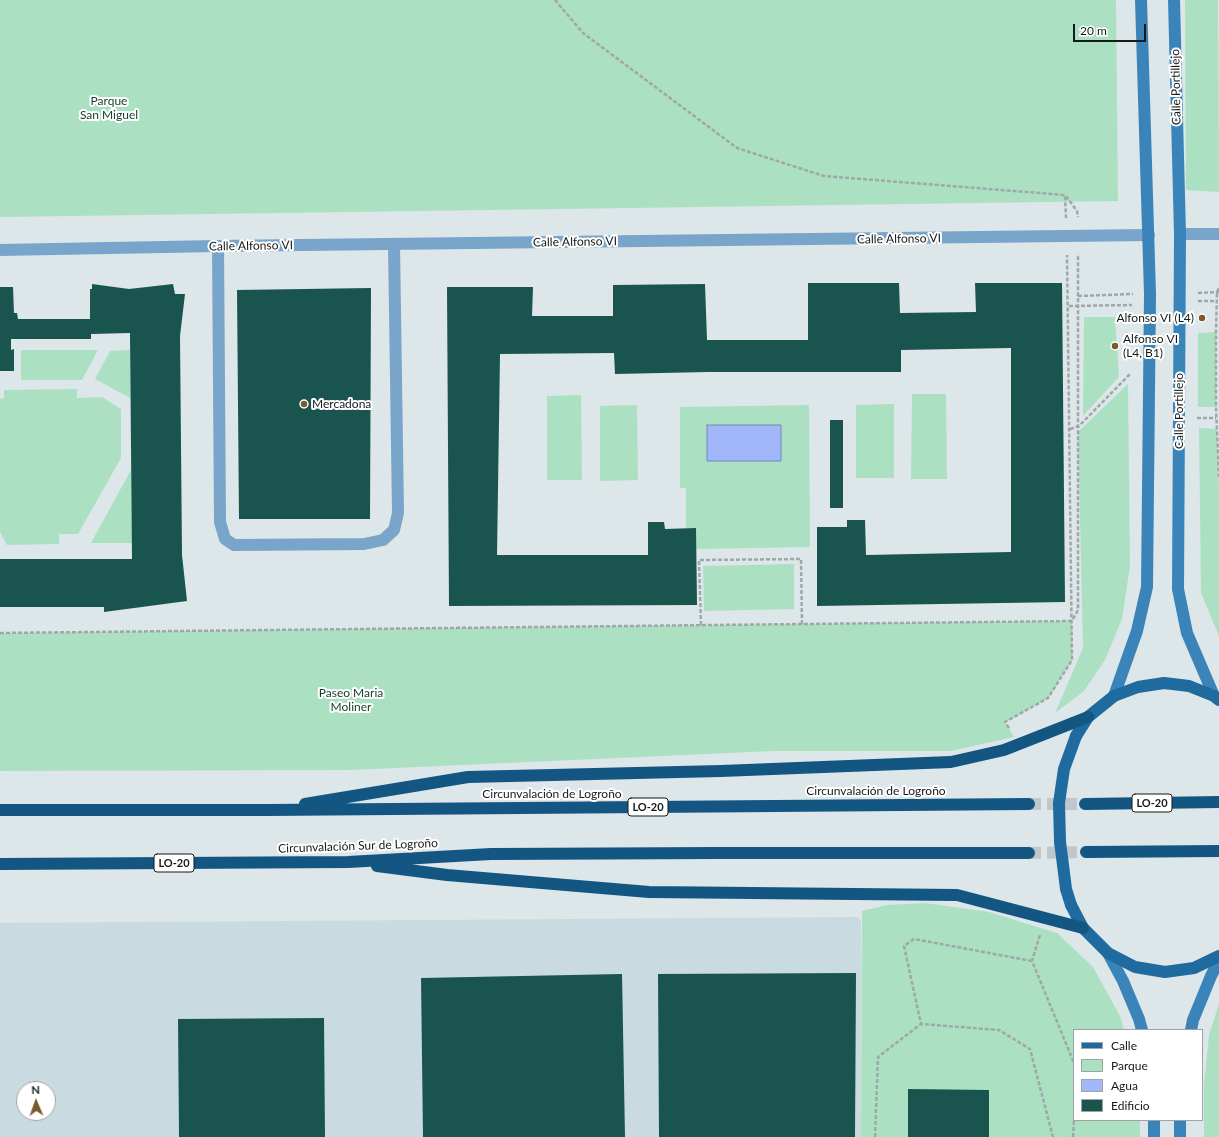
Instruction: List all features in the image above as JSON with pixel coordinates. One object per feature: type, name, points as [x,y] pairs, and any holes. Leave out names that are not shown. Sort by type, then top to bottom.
[{"type":"highway","points":[[267,810],[468,777],[721,771],[951,762],[1004,750],[1088,717]]},
{"type":"highway","name":"LO-20","points":[[1085,804],[1219,802]]},
{"type":"highway","name":"Circunvalación de Logroño","points":[[267,810],[1029,804]]},
{"type":"highway","name":"LO-20","points":[[0,810],[267,810]]},
{"type":"highway","points":[[1086,852],[1219,851]]},
{"type":"highway","name":"Circunvalación Sur de Logroño","points":[[0,864],[348,862],[491,854],[718,852],[1029,853]]},
{"type":"highway","points":[[348,862],[447,875],[648,892],[957,895],[1083,928]]},
{"type":"main road","points":[[1114,696],[1137,631],[1147,587],[1150,304],[1141,0]]},
{"type":"main road","name":"Calle Portillejo","points":[[1174,0],[1180,234],[1178,589],[1187,633],[1216,698]]},
{"type":"main road","points":[[1216,698],[1189,686],[1164,683],[1138,687],[1114,696],[1088,717],[1076,736],[1064,770],[1059,804],[1062,866],[1071,906],[1083,928],[1108,953],[1135,967],[1165,972],[1194,968],[1219,956]]},
{"type":"main road","points":[[1108,953],[1123,982],[1142,1029]]},
{"type":"main road","points":[[1191,1029],[1193,1020],[1210,976],[1219,960]]},
{"type":"main road","points":[[1154,1121],[1154,1137]]},
{"type":"main road","points":[[1180,1121],[1180,1137]]},
{"type":"street","points":[[1180,234],[1219,234]]},
{"type":"street","name":"Calle Alfonso VI","points":[[0,250],[1149,235]]},
{"type":"street","points":[[218,246],[220,522],[226,539],[234,545],[364,544],[382,540],[394,530],[398,513],[394,244]]},
{"type":"path","points":[[555,0],[583,33],[737,148],[824,176],[1065,195],[1077,211],[1073,236],[1068,306],[1072,660],[1048,698],[1005,722],[1019,744]]},
{"type":"path","points":[[1065,195],[1073,236],[1078,306],[1078,610],[1072,621]]},
{"type":"path","points":[[1219,288],[1216,407],[1219,477]]},
{"type":"path","points":[[1068,306],[1150,304]]},
{"type":"path","points":[[1070,429],[1078,426],[1129,375],[1150,373]]},
{"type":"path","points":[[701,625],[699,560],[801,559],[802,624]]},
{"type":"path","points":[[0,633],[1072,621]]},
{"type":"path","points":[[1045,917],[1032,961],[1073,1060]]},
{"type":"path","points":[[921,1024],[904,946],[914,939],[1032,961]]},
{"type":"path","points":[[875,1137],[878,1056],[921,1024],[999,1030],[1030,1049],[1053,1137]]},
{"type":"path","points":[[1073,1137],[1074,1121]]},
{"type":"shaded area","points":[[858,917],[861,922],[861,1137],[0,1137],[0,923]]},
{"type":"green space","name":"Parque San Miguel","points":[[0,0],[1116,0],[1118,201],[0,217]]},
{"type":"green space","points":[[1185,0],[1218,0],[1219,192],[1186,190]]},
{"type":"green space","points":[[1084,317],[1115,317],[1119,377],[1083,416]]},
{"type":"green space","points":[[1216,332],[1216,407],[1198,407],[1198,333]]},
{"type":"green space","points":[[21,350],[98,350],[82,380],[21,380]]},
{"type":"green space","points":[[130,350],[130,398],[95,379],[110,351]]},
{"type":"green space","points":[[1128,384],[1130,566],[1122,619],[1105,660],[1084,691],[1055,713],[1083,648],[1078,432]]},
{"type":"green space","points":[[77,389],[77,398],[102,397],[121,409],[121,458],[78,534],[59,534],[59,544],[7,545],[0,532],[0,399],[4,398],[4,390]]},
{"type":"green space","points":[[912,394],[946,394],[947,479],[911,479]]},
{"type":"green space","points":[[581,395],[582,480],[547,480],[547,396]]},
{"type":"green space","points":[[894,404],[894,478],[856,478],[856,405]]},
{"type":"green space","points":[[637,405],[638,480],[600,481],[600,406]]},
{"type":"green space","points":[[809,405],[810,547],[696,549],[696,528],[686,528],[686,488],[680,488],[680,407]]},
{"type":"green space","points":[[1199,428],[1217,429],[1219,490],[1219,636],[1201,593]]},
{"type":"green space","points":[[131,470],[132,543],[91,543]]},
{"type":"green space","points":[[794,564],[794,609],[704,611],[703,566]]},
{"type":"green space","name":"Paseo Maria Moliner","points":[[1072,621],[1072,660],[1048,698],[1005,722],[1014,737],[951,751],[773,751],[351,770],[0,771],[0,633]]},
{"type":"green space","points":[[925,903],[989,912],[1057,933],[1093,967],[1120,1016],[1124,1029],[1073,1029],[1073,1121],[1140,1121],[1140,1137],[861,1137],[862,911],[887,905]]},
{"type":"green space","points":[[1219,1004],[1219,1137],[1204,1137],[1204,1085],[1209,1035]]},
{"type":"water","points":[[707,425],[781,425],[781,461],[707,461]]},
{"type":"building","points":[[808,283],[899,283],[900,313],[976,312],[975,283],[1062,283],[1065,602],[817,606],[817,527],[847,527],[847,520],[865,520],[866,555],[1011,552],[1011,348],[901,350],[901,372],[708,372],[615,374],[614,353],[500,354],[497,555],[648,555],[648,522],[664,522],[665,529],[696,528],[697,605],[449,606],[447,287],[533,287],[532,316],[613,316],[613,285],[705,284],[707,340],[808,340]]},
{"type":"building","points":[[92,284],[129,289],[173,284],[175,294],[185,294],[180,336],[182,555],[187,601],[104,612],[104,607],[0,607],[0,559],[132,559],[130,333],[91,334],[91,339],[11,339],[11,350],[14,349],[14,371],[0,371],[0,287],[13,287],[14,313],[17,313],[18,319],[90,319],[90,289],[92,289]]},
{"type":"building","name":"Mercadona","points":[[371,288],[370,519],[239,519],[237,290]]},
{"type":"building","points":[[830,420],[843,420],[843,508],[830,508]]},
{"type":"building","points":[[856,973],[855,1137],[659,1137],[658,974]]},
{"type":"building","points":[[622,974],[625,1137],[423,1137],[421,978]]},
{"type":"building","points":[[324,1018],[325,1137],[179,1137],[178,1019]]},
{"type":"building","points":[[908,1089],[989,1090],[989,1137],[908,1137]]},
{"type":"tunnel","points":[[1029,804],[1085,804]]},
{"type":"tunnel","points":[[1029,853],[1086,852]]},
{"type":"place","name":"Alfonso VI (L4)","points":[[1202,318]]},
{"type":"place","name":"Alfonso VI (L4, B1)","points":[[1115,346]]},
{"type":"place","name":"Mercadona","points":[[304,404]]}]
